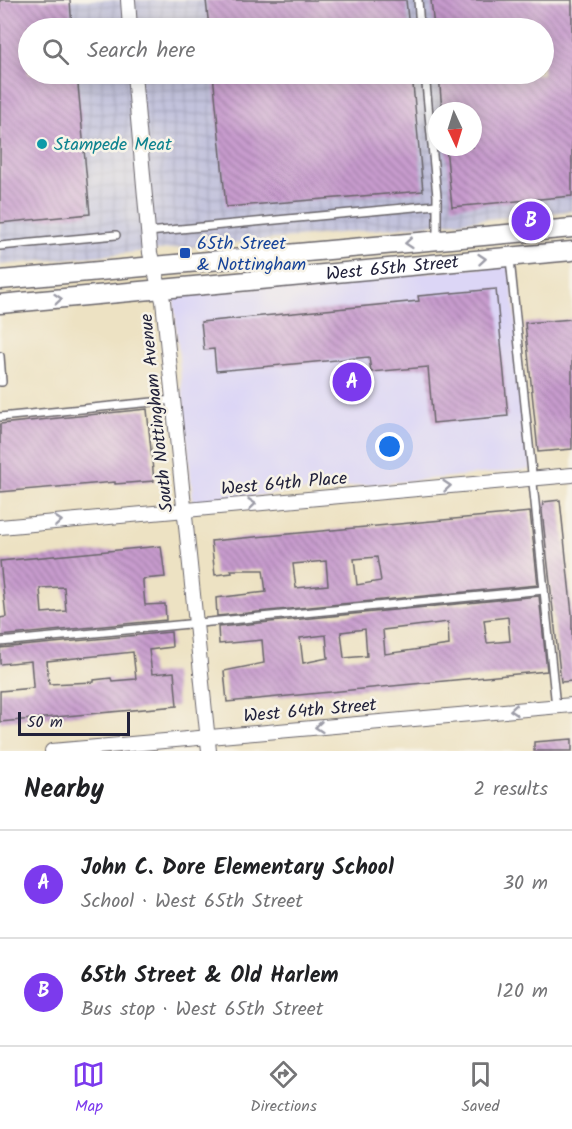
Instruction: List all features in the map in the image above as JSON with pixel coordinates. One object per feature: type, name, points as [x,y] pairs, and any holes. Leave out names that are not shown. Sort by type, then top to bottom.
[{"type":"street","points":[[128,0],[129,18]]},
{"type":"street","name":"South Nottingham Avenue","points":[[135,84],[148,232],[160,289],[208,744]]},
{"type":"street","name":"West 65th Street","points":[[0,280],[572,228]]},
{"type":"street","name":"West 65th Street","points":[[0,304],[572,251]]},
{"type":"street","name":"West 64th Place","points":[[0,526],[572,474]]},
{"type":"street","name":"West 64th Street","points":[[52,751],[208,744],[572,705]]},
{"type":"lane","points":[[418,0],[419,18]]},
{"type":"lane","points":[[426,84],[437,196],[437,241]]},
{"type":"lane","points":[[148,232],[436,206]]},
{"type":"lane","points":[[0,246],[116,235]]},
{"type":"lane","points":[[509,257],[556,707]]},
{"type":"lane","points":[[0,356],[2,382],[0,382]]},
{"type":"lane","points":[[0,417],[173,400]]},
{"type":"lane","points":[[0,642],[544,590]]},
{"type":"shaded area","points":[[0,0],[572,0],[572,211],[0,265]]},
{"type":"shaded area","points":[[510,265],[532,469],[193,502],[173,295]]},
{"type":"building","name":"Stampede Meat","points":[[0,0],[70,0],[71,18],[18,18],[18,84],[78,84],[90,214],[0,223]]},
{"type":"building","points":[[206,0],[406,0],[408,18],[208,18]]},
{"type":"building","points":[[431,0],[572,0],[572,196],[452,207],[447,156],[482,156],[482,102],[441,102],[440,84],[554,84],[554,18],[433,18]]},
{"type":"building","points":[[214,84],[413,84],[423,191],[226,207]]},
{"type":"building","points":[[496,289],[508,416],[433,423],[428,367],[371,372],[369,357],[216,371],[214,349],[204,350],[201,322],[419,301],[418,296]]},
{"type":"building","points":[[572,319],[572,449],[538,452],[525,323]]},
{"type":"building","points":[[147,409],[154,481],[0,492],[0,424]]},
{"type":"building","points":[[560,500],[572,614],[572,681],[561,682],[542,511],[543,502]]},
{"type":"building","points":[[530,512],[538,585],[217,616],[216,598],[266,592],[263,570],[231,570],[232,573],[215,575],[211,541]],"holes":[[[377,557],[381,581],[357,585],[354,559]],[[326,561],[328,585],[296,588],[293,564]]]},
{"type":"building","points":[[161,546],[165,577],[143,579],[143,583],[145,605],[165,604],[166,620],[0,636],[0,618],[6,617],[0,561]],"holes":[[[64,587],[66,611],[42,613],[40,588]]]},
{"type":"building","points":[[539,596],[547,671],[227,702],[224,671],[264,663],[262,640],[219,644],[218,627]],"holes":[[[508,617],[510,641],[487,643],[484,620]],[[448,622],[449,645],[385,654],[383,630]],[[365,629],[367,656],[344,658],[341,632]],[[326,635],[328,658],[303,663],[300,638]]]},
{"type":"building","points":[[171,632],[172,647],[149,650],[152,674],[174,672],[177,706],[0,722],[0,691],[33,688],[33,685],[31,661],[0,664],[0,648]],"holes":[[[133,652],[136,679],[112,681],[111,678],[94,680],[94,682],[49,684],[47,661]]]},
{"type":"building","points":[[572,739],[572,751],[534,751],[534,742]]},
{"type":"place","name":"Stampede Meat","points":[[42,144]]},
{"type":"place","name":"65th Street & Old Harlem","points":[[531,221]]},
{"type":"place","name":"65th Street & Nottingham","points":[[185,253]]},
{"type":"place","name":"John C. Dore Elementary School","points":[[352,382]]}]
